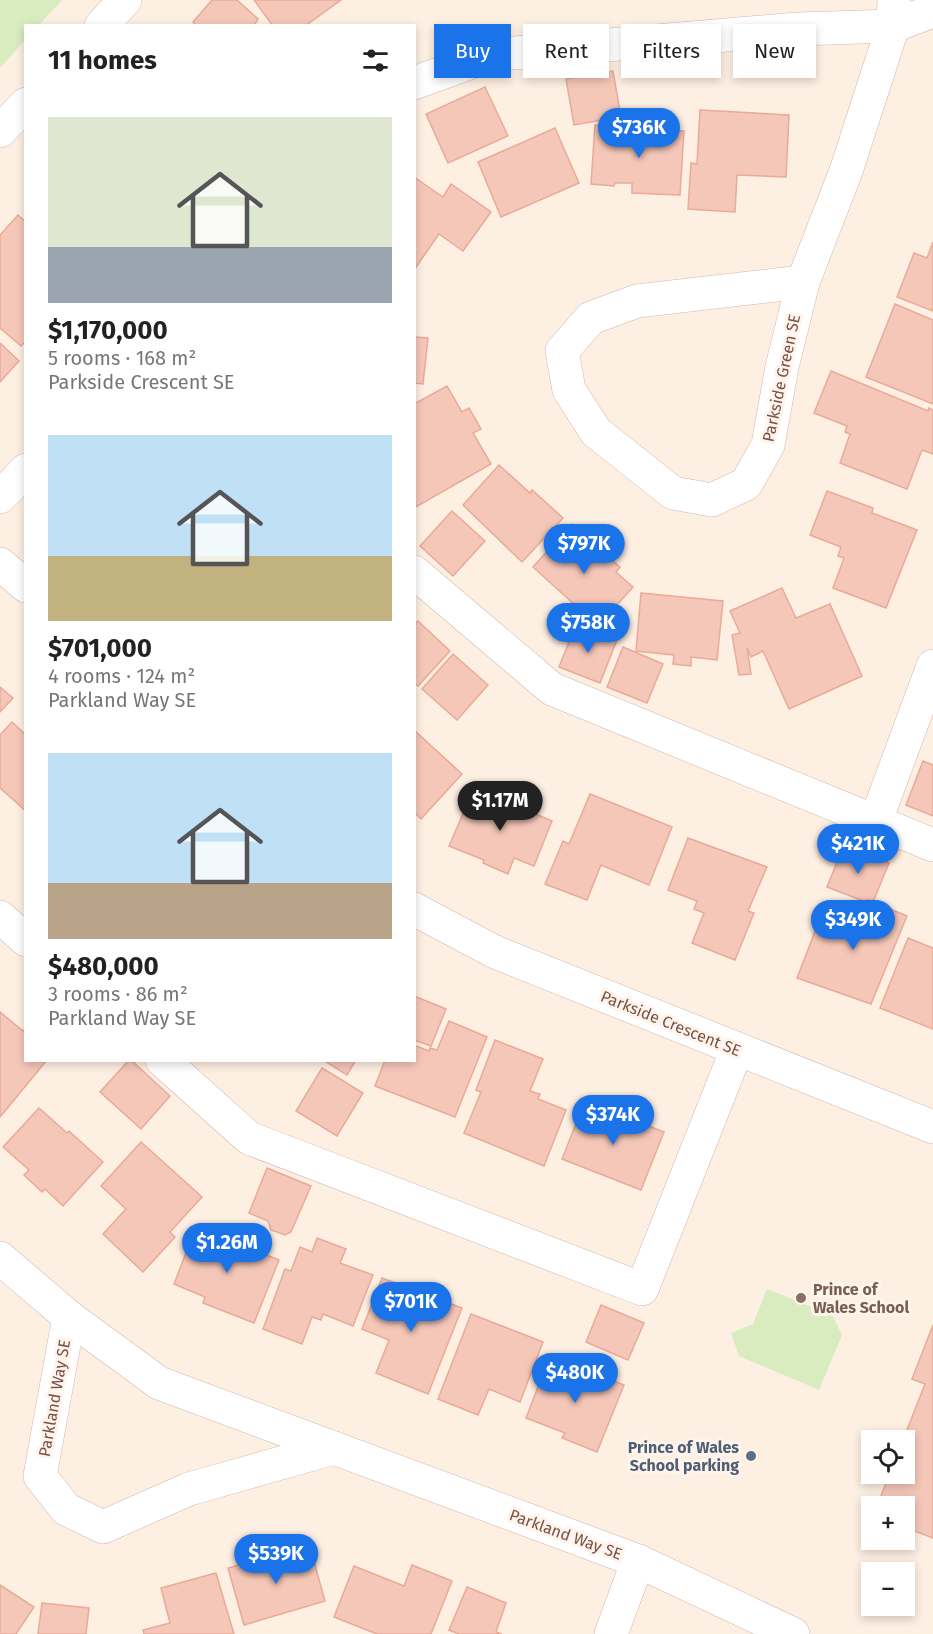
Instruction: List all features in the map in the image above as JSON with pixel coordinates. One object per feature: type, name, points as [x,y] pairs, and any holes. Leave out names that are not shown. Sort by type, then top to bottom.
[{"type":"street","points":[[103,24],[125,0]]},
{"type":"street","points":[[416,82],[491,55],[798,29],[893,13],[933,11]]},
{"type":"street","name":"Parkside Green SE","points":[[803,282],[636,301],[591,318],[562,351],[569,390],[597,432],[673,493],[712,500],[746,484],[768,445],[782,367],[803,282],[846,171],[893,13]]},
{"type":"street","points":[[0,131],[24,106]]},
{"type":"street","points":[[0,497],[24,472]]},
{"type":"street","points":[[0,564],[24,584]]},
{"type":"street","points":[[416,574],[552,689],[933,845]]},
{"type":"street","points":[[875,823],[933,666]]},
{"type":"street","name":"Parkside Crescent SE","points":[[416,910],[495,952],[933,1127]]},
{"type":"street","points":[[0,917],[24,938]]},
{"type":"street","points":[[164,1062],[249,1138],[642,1289],[737,1049]]},
{"type":"street","name":"Parkland Way SE","points":[[0,1258],[69,1317],[159,1383],[638,1561],[793,1634]]},
{"type":"street","name":"Parkland Way SE","points":[[69,1317],[40,1476],[66,1509],[103,1527],[189,1489],[334,1448]]},
{"type":"street","points":[[611,1634],[638,1561]]},
{"type":"green space","points":[[0,0],[62,0],[40,24],[24,24],[24,41],[0,68]]},
{"type":"green space","points":[[767,1289],[832,1315],[842,1335],[819,1390],[739,1356],[731,1333],[753,1324]]},
{"type":"building","points":[[212,0],[237,0],[258,19],[255,24],[195,24],[193,22]]},
{"type":"building","points":[[254,0],[341,0],[308,24],[272,24]]},
{"type":"building","points":[[613,71],[621,117],[574,125],[566,79],[609,78],[609,72]]},
{"type":"building","points":[[485,87],[508,136],[448,163],[426,114]]},
{"type":"building","points":[[700,110],[789,115],[786,177],[737,175],[735,212],[688,209],[691,163],[697,164]]},
{"type":"building","points":[[595,125],[684,131],[680,195],[632,193],[632,183],[615,183],[614,186],[591,184]]},
{"type":"building","points":[[555,128],[579,183],[501,217],[478,162]]},
{"type":"building","points":[[416,178],[443,197],[451,184],[491,212],[463,251],[439,234],[416,267]]},
{"type":"building","points":[[18,215],[24,220],[24,343],[21,346],[0,328],[0,235]]},
{"type":"building","points":[[933,242],[933,311],[897,297],[914,253],[927,258]]},
{"type":"building","points":[[895,304],[933,320],[933,404],[866,377]]},
{"type":"building","points":[[416,337],[428,338],[423,384],[416,383]]},
{"type":"building","points":[[0,343],[19,361],[0,382]]},
{"type":"building","points":[[831,371],[928,411],[929,408],[933,410],[933,454],[922,450],[907,489],[840,463],[850,434],[845,432],[847,426],[814,413]]},
{"type":"building","points":[[447,386],[462,412],[469,408],[481,429],[473,433],[491,464],[416,507],[416,403]]},
{"type":"building","points":[[499,465],[563,518],[522,562],[463,505]]},
{"type":"building","points":[[827,491],[873,508],[872,513],[917,530],[886,608],[833,588],[844,558],[838,556],[841,547],[810,535]]},
{"type":"building","points":[[452,511],[485,541],[453,576],[420,546]]},
{"type":"building","points":[[572,524],[620,567],[616,572],[633,587],[598,626],[533,567]]},
{"type":"building","points":[[782,588],[796,618],[830,604],[862,676],[789,709],[763,651],[751,657],[747,648],[751,674],[739,675],[732,635],[740,633],[730,611]]},
{"type":"building","points":[[641,593],[723,601],[717,660],[691,657],[691,666],[673,664],[674,655],[636,651]]},
{"type":"building","points":[[418,621],[450,651],[418,686],[416,684],[416,623]]},
{"type":"building","points":[[576,624],[617,640],[600,683],[559,667]]},
{"type":"building","points":[[623,647],[663,664],[647,703],[607,687]]},
{"type":"building","points":[[453,654],[488,685],[457,720],[422,689]]},
{"type":"building","points":[[0,687],[13,698],[0,712]]},
{"type":"building","points":[[12,722],[24,733],[24,809],[0,788],[0,735]]},
{"type":"building","points":[[416,732],[462,774],[421,819],[416,814]]},
{"type":"building","points":[[923,761],[933,765],[933,816],[906,805]]},
{"type":"building","points":[[474,788],[552,821],[534,866],[514,858],[508,874],[483,863],[484,860],[449,846]]},
{"type":"building","points":[[590,794],[672,827],[649,885],[601,865],[587,900],[545,884],[563,841],[569,844]]},
{"type":"building","points":[[688,838],[767,867],[748,911],[754,913],[735,960],[692,943],[704,913],[694,909],[697,901],[668,890]]},
{"type":"building","points":[[844,845],[889,863],[873,902],[868,900],[866,902],[827,887]]},
{"type":"building","points":[[868,900],[907,916],[871,1004],[797,978],[824,908],[858,921]]},
{"type":"building","points":[[908,938],[933,948],[933,1029],[880,1008]]},
{"type":"building","points":[[416,997],[446,1009],[431,1046],[416,1041]]},
{"type":"building","points":[[0,1012],[24,1030],[24,1062],[45,1062],[0,1117]]},
{"type":"building","points":[[449,1021],[487,1037],[455,1117],[375,1086],[384,1062],[416,1062],[416,1046],[429,1051],[430,1048],[437,1050]]},
{"type":"building","points":[[495,1040],[543,1059],[530,1091],[540,1094],[538,1099],[566,1110],[544,1166],[464,1133],[481,1092],[476,1090]]},
{"type":"building","points":[[127,1062],[133,1062],[170,1096],[141,1129],[100,1092]]},
{"type":"building","points":[[326,1062],[355,1062],[347,1075]]},
{"type":"building","points":[[322,1068],[363,1093],[337,1136],[296,1111]]},
{"type":"building","points":[[585,1101],[664,1132],[641,1190],[562,1159]]},
{"type":"building","points":[[39,1108],[103,1162],[63,1206],[45,1189],[42,1192],[24,1175],[29,1170],[3,1147]]},
{"type":"building","points":[[141,1142],[202,1197],[170,1232],[175,1237],[143,1272],[103,1234],[126,1209],[101,1186]]},
{"type":"building","points":[[267,1168],[311,1186],[291,1232],[285,1235],[271,1230],[268,1221],[249,1213]]},
{"type":"building","points":[[196,1227],[279,1260],[254,1323],[203,1303],[205,1297],[174,1284]]},
{"type":"building","points":[[317,1238],[346,1249],[340,1263],[373,1275],[353,1326],[323,1314],[321,1320],[312,1317],[302,1344],[263,1329],[285,1269],[291,1271],[300,1247],[312,1252]]},
{"type":"building","points":[[382,1278],[462,1308],[428,1394],[376,1373],[389,1340],[362,1329]]},
{"type":"building","points":[[601,1305],[644,1323],[628,1360],[586,1342]]},
{"type":"building","points":[[471,1314],[543,1342],[520,1402],[489,1389],[478,1415],[438,1399]]},
{"type":"building","points":[[933,1325],[933,1538],[915,1531],[915,1496],[881,1496],[886,1484],[915,1484],[915,1430],[907,1430],[925,1384],[912,1379]]},
{"type":"building","points":[[548,1361],[587,1376],[588,1371],[624,1385],[597,1452],[562,1438],[565,1433],[526,1418]]},
{"type":"building","points":[[310,1547],[325,1601],[244,1625],[228,1568]]},
{"type":"building","points":[[412,1565],[452,1581],[431,1634],[377,1634],[334,1617],[354,1566],[404,1586]]},
{"type":"building","points":[[216,1573],[234,1634],[144,1634],[143,1630],[170,1623],[161,1588]]},
{"type":"building","points":[[0,1585],[34,1607],[16,1634],[0,1634]]},
{"type":"building","points":[[467,1587],[506,1603],[496,1632],[502,1634],[459,1634],[449,1630]]},
{"type":"building","points":[[42,1603],[89,1608],[86,1634],[38,1634]]},
{"type":"place","name":"Prince of Wales School","points":[[801,1298]]},
{"type":"place","name":"Prince of Wales School parking","points":[[751,1456]]}]
